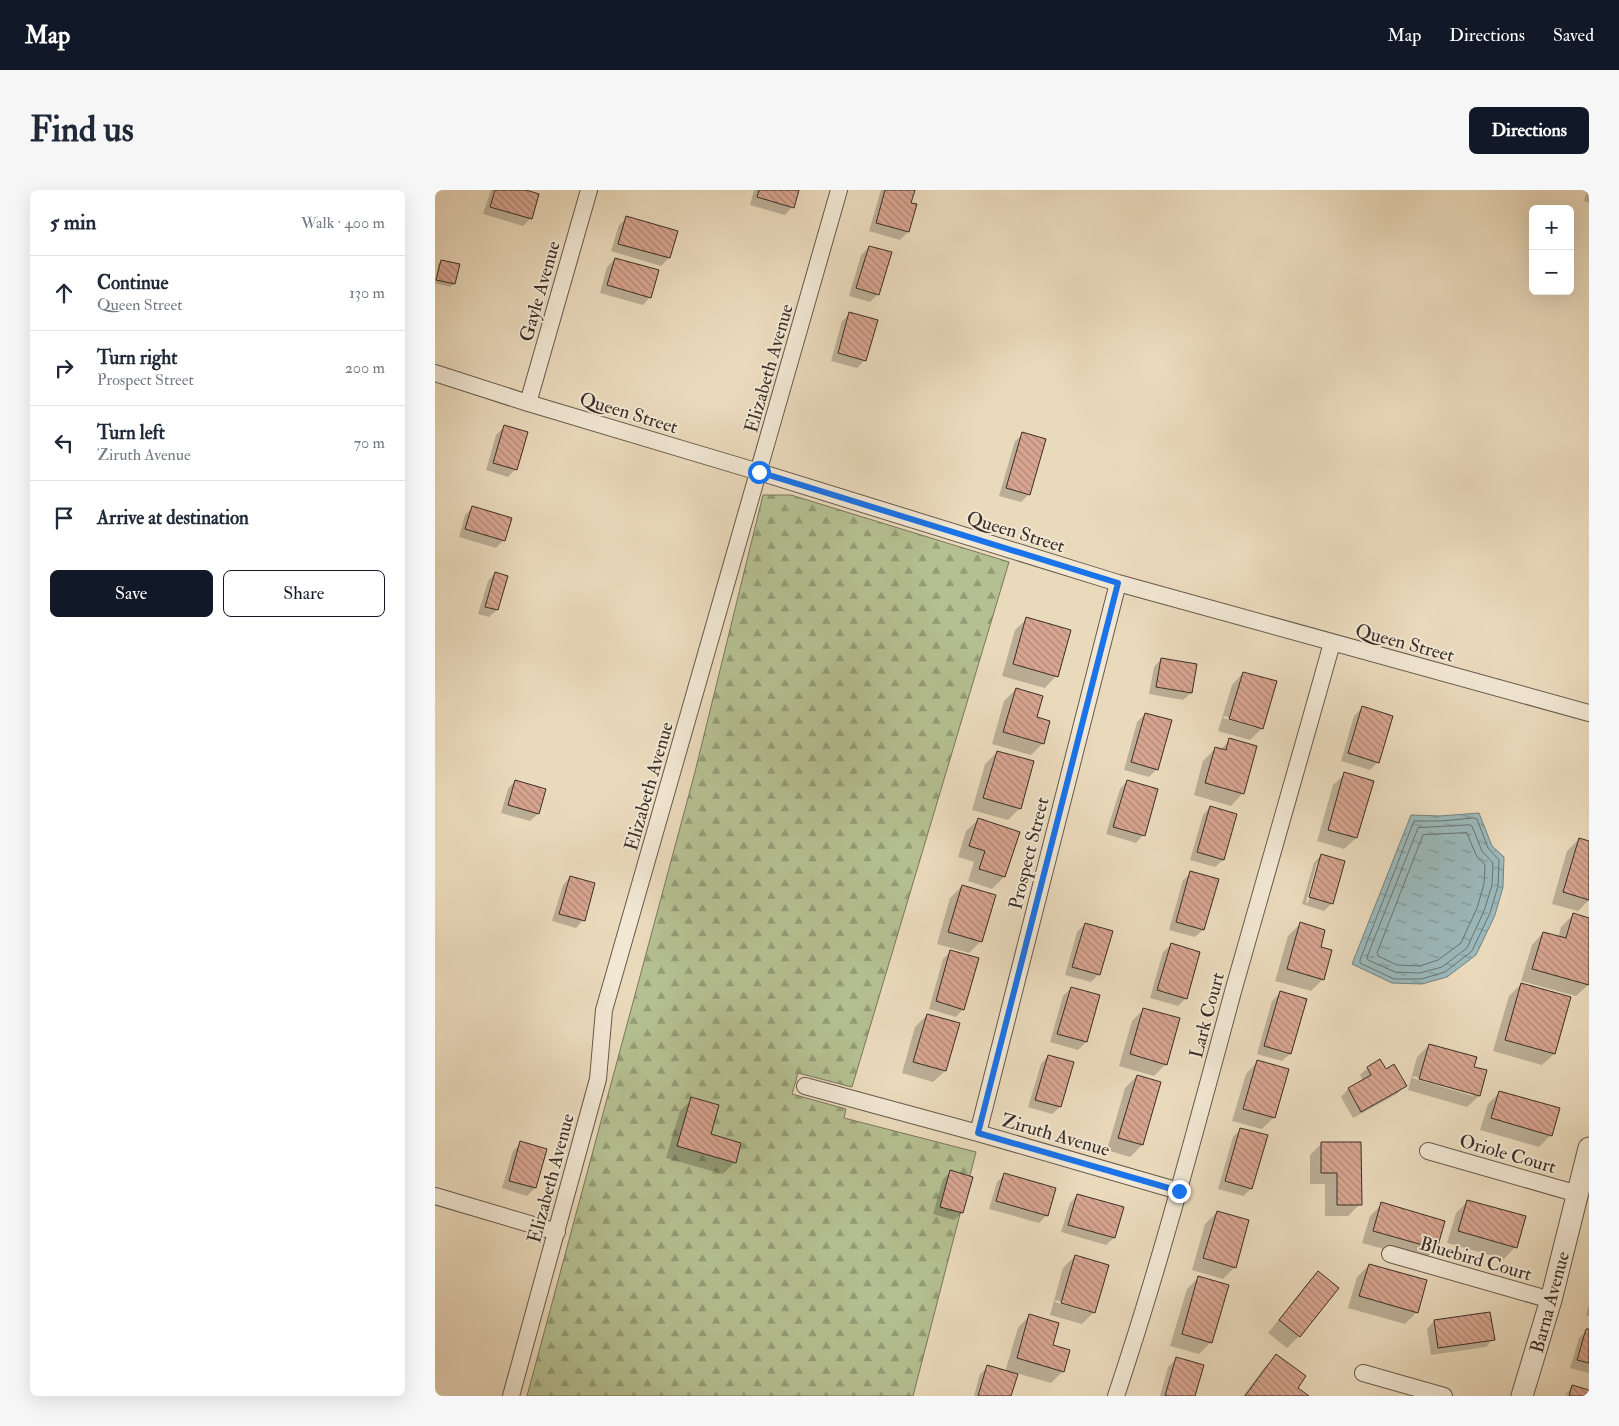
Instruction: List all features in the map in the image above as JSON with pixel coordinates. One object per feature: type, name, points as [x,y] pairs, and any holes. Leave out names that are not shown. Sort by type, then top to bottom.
[{"type":"street","name":"Gayle Avenue","points":[[529,403],[589,190]]},
{"type":"street","name":"Elizabeth Avenue","points":[[511,1396],[598,1078],[604,1010],[839,190]]},
{"type":"street","name":"Queen Street","points":[[435,373],[1118,583],[1589,713]]},
{"type":"street","name":"Prospect Street","points":[[978,1133],[1118,583]]},
{"type":"street","name":"Lark Court","points":[[1116,1396],[1131,1353],[1179,1191],[1332,643]]},
{"type":"street","name":"Ziruth Avenue","points":[[805,1086],[978,1133],[1179,1191]]},
{"type":"street","name":"Barna Avenue","points":[[1522,1396],[1551,1300],[1589,1148]]},
{"type":"street","name":"Oriole Court","points":[[1428,1151],[1578,1194]]},
{"type":"street","points":[[435,1196],[557,1232]]},
{"type":"street","name":"Bluebird Court","points":[[1390,1254],[1551,1300]]},
{"type":"street","points":[[1363,1373],[1444,1396]]},
{"type":"green space","points":[[763,495],[791,495],[1009,562],[852,1087],[798,1073],[792,1094],[846,1109],[844,1118],[976,1152],[913,1396],[527,1396],[695,772]]},
{"type":"water","points":[[1479,813],[1492,846],[1504,857],[1503,887],[1495,915],[1476,955],[1447,977],[1422,984],[1392,983],[1352,964],[1411,815],[1440,816]]},
{"type":"building","points":[[495,190],[526,190],[539,194],[532,219],[490,207]]},
{"type":"building","points":[[759,190],[799,190],[794,208],[757,197]]},
{"type":"building","points":[[885,190],[915,190],[911,203],[917,204],[909,232],[876,223]]},
{"type":"building","points":[[626,216],[678,231],[670,258],[618,244]]},
{"type":"building","points":[[869,246],[892,252],[879,295],[856,288]]},
{"type":"building","points":[[615,258],[659,270],[651,298],[607,285]]},
{"type":"building","points":[[441,260],[460,264],[455,284],[436,280]]},
{"type":"building","points":[[849,312],[878,320],[866,361],[838,353]]},
{"type":"building","points":[[504,425],[528,432],[517,470],[493,463]]},
{"type":"building","points":[[1022,432],[1046,439],[1030,495],[1006,488]]},
{"type":"building","points":[[472,506],[512,518],[505,541],[465,529]]},
{"type":"building","points":[[495,572],[508,576],[498,610],[485,607]]},
{"type":"building","points":[[1026,617],[1071,630],[1058,677],[1013,664]]},
{"type":"building","points":[[1161,658],[1197,664],[1192,693],[1156,687]]},
{"type":"building","points":[[1243,672],[1277,681],[1263,729],[1229,719]]},
{"type":"building","points":[[1016,688],[1043,696],[1037,717],[1050,721],[1044,744],[1003,732]]},
{"type":"building","points":[[1362,706],[1393,716],[1379,763],[1348,753]]},
{"type":"building","points":[[1145,713],[1172,720],[1158,770],[1131,762]]},
{"type":"building","points":[[1229,738],[1257,746],[1244,794],[1205,783],[1215,747],[1226,750]]},
{"type":"building","points":[[997,751],[1034,761],[1021,809],[983,798]]},
{"type":"building","points":[[1344,772],[1374,781],[1357,838],[1328,830]]},
{"type":"building","points":[[515,780],[546,789],[539,814],[508,805]]},
{"type":"building","points":[[1127,780],[1158,789],[1145,836],[1113,827]]},
{"type":"building","points":[[1210,806],[1237,814],[1224,860],[1197,852]]},
{"type":"building","points":[[978,818],[1020,832],[1005,877],[979,869],[985,851],[969,846]]},
{"type":"building","points":[[1579,838],[1589,841],[1589,900],[1563,892]]},
{"type":"building","points":[[1321,854],[1345,861],[1333,904],[1309,897]]},
{"type":"building","points":[[1190,871],[1219,879],[1204,930],[1176,922]]},
{"type":"building","points":[[570,876],[595,883],[585,921],[559,914]]},
{"type":"building","points":[[962,885],[996,895],[982,942],[948,932]]},
{"type":"building","points":[[1573,913],[1589,918],[1589,985],[1532,969],[1543,932],[1566,938]]},
{"type":"building","points":[[1300,922],[1325,930],[1321,947],[1332,950],[1324,980],[1287,969]]},
{"type":"building","points":[[1085,923],[1113,931],[1100,975],[1072,967]]},
{"type":"building","points":[[1171,943],[1200,952],[1187,999],[1157,990]]},
{"type":"building","points":[[950,950],[979,958],[964,1010],[936,1001]]},
{"type":"building","points":[[1521,983],[1571,997],[1555,1054],[1505,1040]]},
{"type":"building","points":[[1071,987],[1100,995],[1087,1042],[1057,1034]]},
{"type":"building","points":[[1280,991],[1307,999],[1291,1054],[1264,1046]]},
{"type":"building","points":[[1143,1008],[1180,1018],[1167,1065],[1130,1054]]},
{"type":"building","points":[[927,1014],[960,1023],[946,1071],[913,1062]]},
{"type":"building","points":[[1429,1044],[1477,1057],[1474,1067],[1487,1070],[1480,1096],[1419,1079]]},
{"type":"building","points":[[1048,1055],[1074,1062],[1061,1107],[1035,1100]]},
{"type":"building","points":[[1380,1059],[1386,1069],[1394,1064],[1407,1086],[1361,1112],[1348,1088],[1371,1075],[1367,1067]]},
{"type":"building","points":[[1257,1060],[1289,1069],[1275,1118],[1243,1109]]},
{"type":"building","points":[[1137,1075],[1161,1082],[1143,1145],[1118,1138]]},
{"type":"building","points":[[1499,1091],[1560,1108],[1552,1136],[1491,1118]]},
{"type":"building","points":[[691,1097],[719,1105],[711,1134],[741,1143],[736,1163],[677,1146]]},
{"type":"building","points":[[1240,1128],[1268,1135],[1252,1189],[1225,1181]]},
{"type":"building","points":[[520,1141],[547,1149],[536,1188],[509,1181]]},
{"type":"building","points":[[1321,1142],[1361,1142],[1362,1205],[1337,1205],[1337,1173],[1321,1173]]},
{"type":"building","points":[[950,1170],[973,1177],[963,1213],[940,1207]]},
{"type":"building","points":[[1004,1173],[1056,1188],[1048,1216],[996,1201]]},
{"type":"building","points":[[1077,1194],[1124,1207],[1115,1238],[1068,1225]]},
{"type":"building","points":[[1467,1200],[1526,1216],[1517,1248],[1458,1231]]},
{"type":"building","points":[[1381,1202],[1445,1221],[1437,1249],[1373,1231]]},
{"type":"building","points":[[1217,1211],[1249,1220],[1236,1268],[1203,1258]]},
{"type":"building","points":[[1075,1255],[1109,1265],[1095,1313],[1061,1303]]},
{"type":"building","points":[[1369,1264],[1427,1280],[1418,1313],[1359,1296]]},
{"type":"building","points":[[1318,1271],[1339,1288],[1300,1337],[1279,1320]]},
{"type":"building","points":[[1198,1276],[1229,1285],[1212,1343],[1182,1334]]},
{"type":"building","points":[[1490,1312],[1495,1340],[1438,1348],[1434,1320]]},
{"type":"building","points":[[1029,1314],[1059,1323],[1053,1345],[1070,1350],[1064,1372],[1017,1358]]},
{"type":"building","points":[[1586,1329],[1589,1329],[1589,1363],[1577,1360]]},
{"type":"building","points":[[1276,1354],[1306,1376],[1298,1388],[1309,1396],[1245,1396]]},
{"type":"building","points":[[1176,1357],[1204,1365],[1195,1396],[1165,1396]]},
{"type":"building","points":[[987,1365],[1018,1374],[1011,1396],[978,1396]]},
{"type":"building","points":[[1572,1385],[1589,1390],[1589,1396],[1569,1396]]},
{"type":"route","points":[[759,472],[1118,583],[978,1133],[1179,1191]]}]
